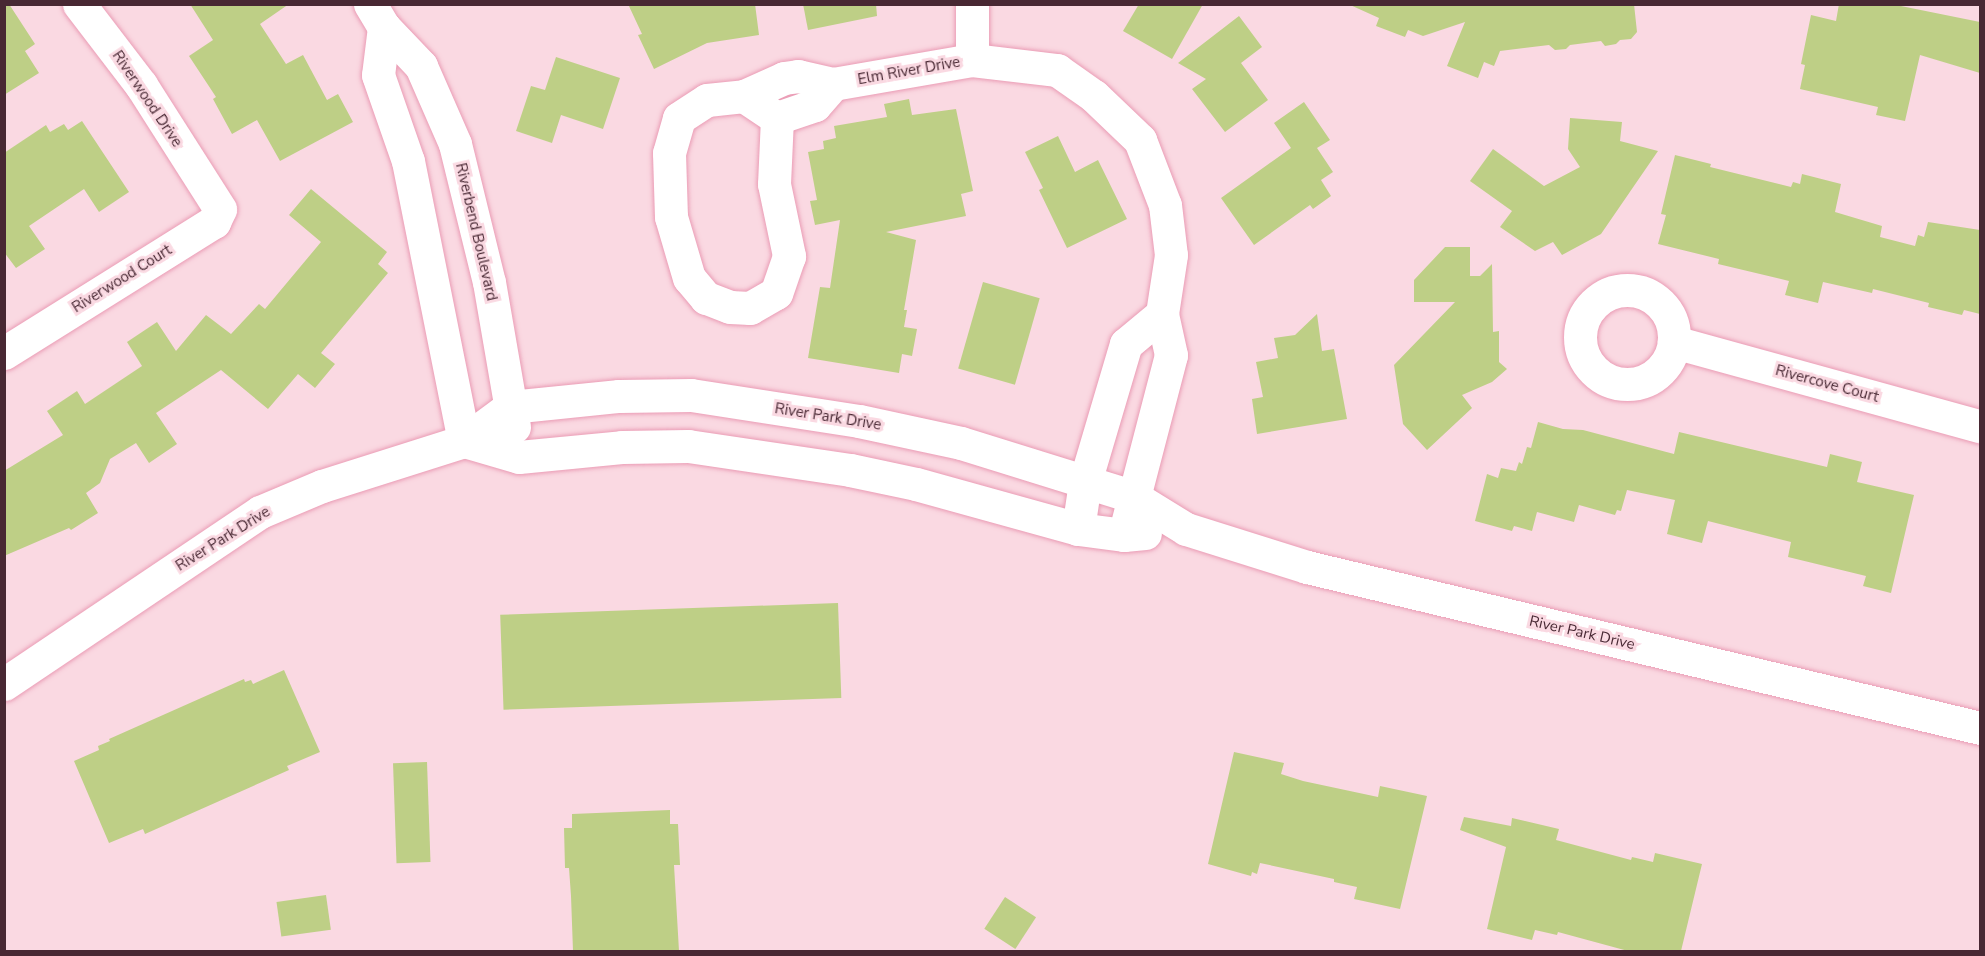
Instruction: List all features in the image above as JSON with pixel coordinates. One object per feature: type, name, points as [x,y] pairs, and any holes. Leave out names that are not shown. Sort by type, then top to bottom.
[{"type":"street","name":"Riverwood Drive","points":[[79,4],[141,86],[211,195]]},
{"type":"street","points":[[972,4],[972,60]]},
{"type":"street","name":"Riverbend Boulevard","points":[[377,16],[421,66],[455,144],[489,282],[519,457]]},
{"type":"street","name":"Riverbend Boulevard","points":[[377,16],[378,75],[408,161],[464,441]]},
{"type":"street","name":"Elm River Drive","points":[[777,118],[774,184],[789,256],[776,293],[750,308],[730,308],[706,298],[689,278],[671,217],[669,153],[679,118],[706,100],[744,96],[784,78],[798,76],[833,84],[972,60],[1057,70],[1094,96],[1140,140],[1165,205],[1171,255],[1162,314],[1171,355],[1124,535]]},
{"type":"street","points":[[744,96],[777,118],[815,105],[833,84]]},
{"type":"street","name":"Riverwood Court","points":[[4,353],[214,222],[220,209],[211,195]]},
{"type":"street","points":[[1078,529],[1085,482],[1126,344],[1162,314]]},
{"type":"street","name":"Rivercove Court","points":[[1674,342],[1980,426]]},
{"type":"street","name":"River Park Drive","points":[[4,684],[260,512],[321,486],[464,441],[510,407],[619,396],[691,395],[859,421],[927,435],[1134,497],[1186,529],[1307,567],[1980,719]]},
{"type":"street","name":"River Park Drive","points":[[464,441],[519,457],[622,447],[688,446],[850,470],[905,482],[1078,529],[1124,535],[1186,529]]},
{"type":"building","points":[[4,4],[9,4],[35,44],[25,51],[39,73],[4,95]]},
{"type":"building","points":[[190,4],[289,4],[260,24],[286,64],[303,55],[327,100],[338,94],[353,122],[280,161],[257,120],[232,134],[213,99],[216,97],[189,56],[213,40]]},
{"type":"building","points":[[628,4],[755,4],[759,35],[707,43],[654,69],[638,35],[642,34]]},
{"type":"building","points":[[803,4],[876,4],[877,16],[808,30]]},
{"type":"building","points":[[1139,4],[1203,4],[1172,59],[1123,31]]},
{"type":"building","points":[[1348,4],[1634,4],[1637,32],[1631,39],[1620,40],[1616,44],[1605,46],[1601,41],[1570,45],[1566,49],[1555,50],[1549,45],[1500,51],[1494,66],[1484,62],[1478,78],[1447,66],[1465,22],[1423,36],[1408,30],[1405,37],[1376,26],[1379,18]]},
{"type":"building","points":[[1839,4],[1891,4],[1980,22],[1980,73],[1920,55],[1905,121],[1876,115],[1878,107],[1800,89],[1805,65],[1801,64],[1811,15],[1836,21]]},
{"type":"building","points":[[1239,16],[1262,47],[1241,63],[1268,100],[1225,132],[1192,89],[1206,79],[1178,63]]},
{"type":"building","points":[[556,57],[620,78],[603,129],[561,115],[552,143],[516,131],[531,86],[545,90]]},
{"type":"building","points":[[909,99],[912,115],[956,109],[973,191],[961,194],[966,216],[886,232],[916,240],[904,310],[907,310],[904,327],[917,329],[912,356],[902,354],[899,373],[808,358],[820,287],[830,288],[840,220],[815,225],[810,201],[817,200],[808,152],[824,149],[823,141],[836,138],[834,126],[887,117],[884,104]]},
{"type":"building","points":[[1304,102],[1330,140],[1317,148],[1333,172],[1321,180],[1331,196],[1313,209],[1310,205],[1254,245],[1221,198],[1291,148],[1274,123]]},
{"type":"building","points":[[1570,118],[1622,122],[1620,141],[1658,151],[1601,234],[1562,255],[1553,242],[1535,251],[1500,227],[1512,211],[1470,181],[1493,149],[1544,186],[1580,167],[1568,149]]},
{"type":"building","points":[[82,121],[129,192],[99,212],[84,189],[29,226],[45,249],[16,268],[4,252],[4,153],[46,125],[50,132],[64,124],[68,130]]},
{"type":"building","points":[[1058,136],[1075,172],[1098,160],[1127,219],[1067,248],[1039,190],[1043,188],[1025,152]]},
{"type":"building","points":[[1675,155],[1711,164],[1710,167],[1791,187],[1793,182],[1800,184],[1802,174],[1841,184],[1835,212],[1882,226],[1880,237],[1915,246],[1918,235],[1924,237],[1928,222],[1980,230],[1980,314],[1964,310],[1962,315],[1928,307],[1929,303],[1873,289],[1872,293],[1823,282],[1818,303],[1785,295],[1789,281],[1718,264],[1719,259],[1658,244],[1666,215],[1661,214]]},
{"type":"building","points":[[311,189],[387,252],[378,264],[388,273],[321,353],[335,364],[315,388],[298,374],[268,409],[221,370],[156,413],[177,444],[149,463],[136,443],[110,459],[100,483],[86,493],[98,513],[71,530],[69,528],[4,556],[4,471],[63,435],[47,411],[77,391],[85,404],[142,366],[127,342],[157,322],[176,351],[206,315],[231,334],[259,304],[265,309],[321,242],[289,215]]},
{"type":"building","points":[[1445,247],[1470,247],[1470,276],[1480,276],[1492,264],[1493,332],[1499,331],[1499,362],[1507,369],[1492,382],[1462,395],[1472,408],[1427,450],[1403,424],[1394,365],[1455,302],[1414,302],[1414,280]]},
{"type":"building","points":[[983,282],[1040,298],[1015,385],[958,369]]},
{"type":"building","points":[[1317,314],[1322,351],[1334,349],[1347,419],[1257,434],[1252,399],[1263,397],[1256,362],[1278,358],[1274,338],[1295,335]]},
{"type":"building","points":[[1538,422],[1563,429],[1583,430],[1674,454],[1679,432],[1827,467],[1830,454],[1862,462],[1857,482],[1914,495],[1891,593],[1863,586],[1866,576],[1788,557],[1791,542],[1708,521],[1702,543],[1667,534],[1675,500],[1627,490],[1621,511],[1617,510],[1615,515],[1579,505],[1574,522],[1537,512],[1532,531],[1514,526],[1512,531],[1475,521],[1487,474],[1498,478],[1501,468],[1516,471],[1519,462],[1522,464],[1527,447],[1531,448]]},
{"type":"building","points":[[838,603],[841,698],[504,710],[500,615]]},
{"type":"building","points":[[284,670],[320,752],[287,766],[289,770],[145,834],[143,829],[109,843],[74,761],[99,750],[98,746],[110,741],[109,739],[244,679],[245,682],[251,680],[253,684]]},
{"type":"building","points":[[1234,752],[1284,763],[1281,774],[1303,781],[1378,797],[1380,786],[1427,796],[1400,909],[1354,899],[1357,887],[1334,882],[1334,879],[1260,863],[1257,874],[1252,872],[1251,876],[1208,864]]},
{"type":"building","points":[[427,762],[430,862],[397,863],[393,763]]},
{"type":"building","points":[[670,810],[670,824],[678,824],[680,865],[674,865],[679,951],[573,951],[569,868],[565,868],[564,828],[572,828],[572,814]]},
{"type":"building","points":[[1464,817],[1511,826],[1512,818],[1559,829],[1556,840],[1631,860],[1632,857],[1653,862],[1655,853],[1702,864],[1681,951],[1628,951],[1558,932],[1557,935],[1535,930],[1532,940],[1487,929],[1506,847],[1460,830]]},
{"type":"building","points":[[326,895],[331,930],[281,937],[276,902]]},
{"type":"building","points":[[1005,897],[1036,917],[1015,949],[984,929]]}]
